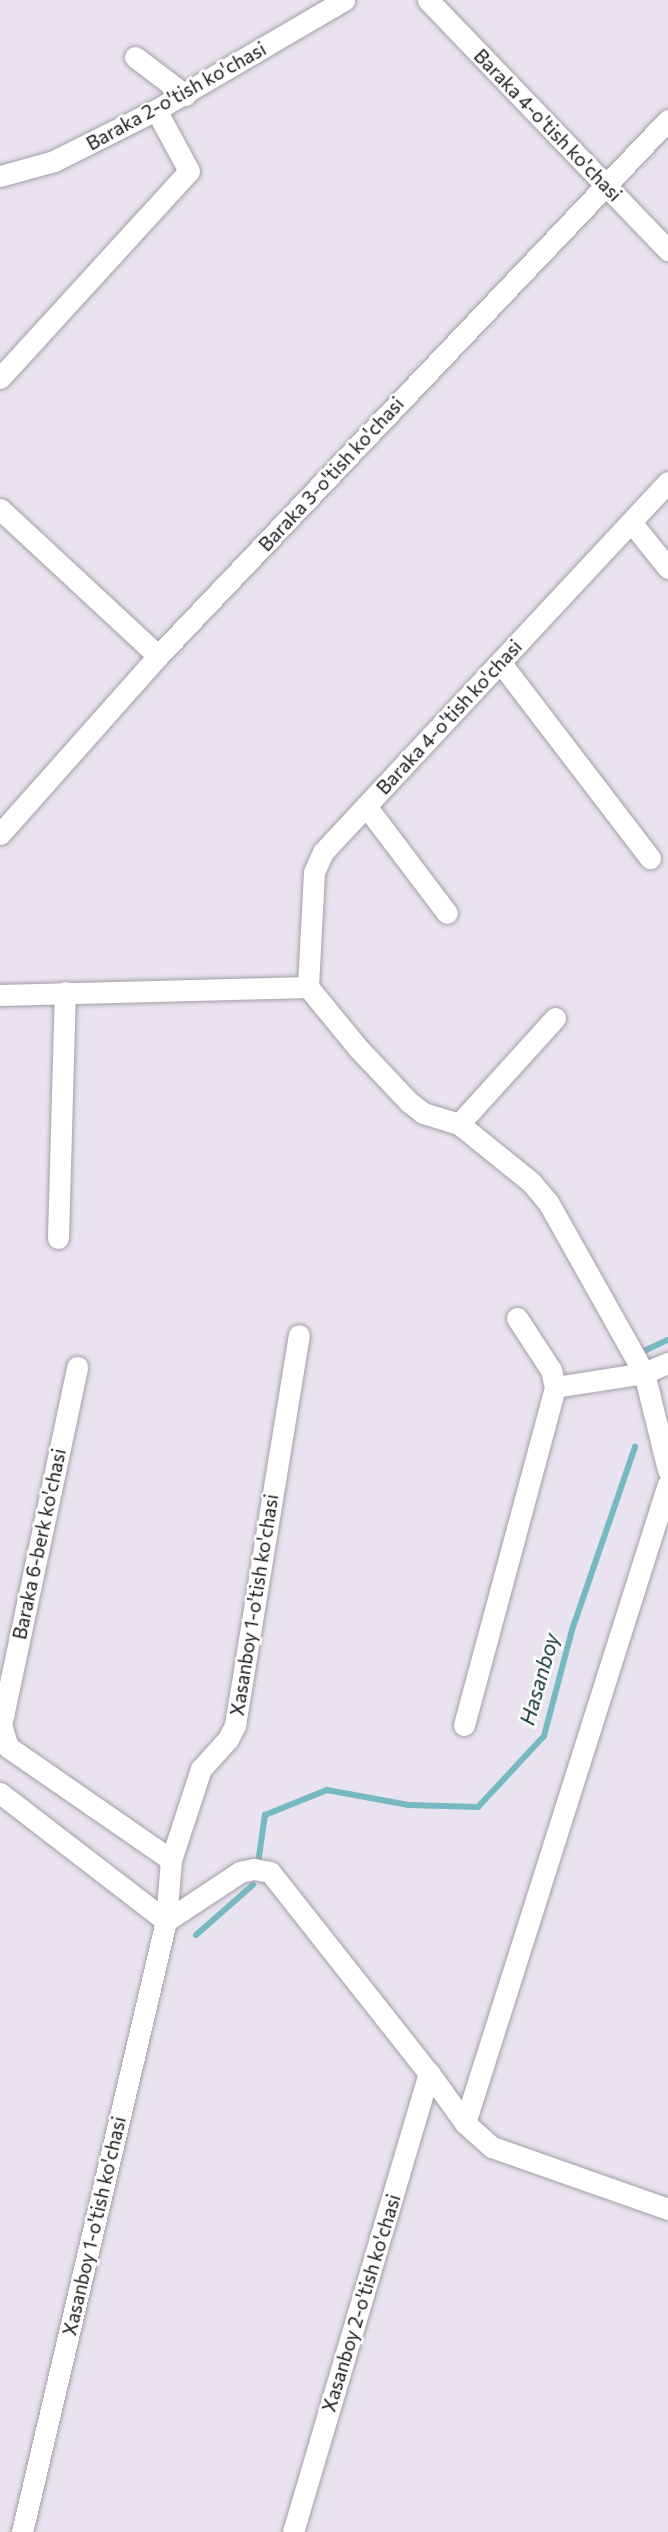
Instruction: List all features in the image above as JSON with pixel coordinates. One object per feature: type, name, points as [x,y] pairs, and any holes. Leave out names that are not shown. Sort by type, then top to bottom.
[{"type":"street","name":"Baraka 2-o'tish ko'chasi","points":[[0,176],[54,161],[186,95],[344,0]]},
{"type":"street","name":"Baraka 4-o'tish ko'chasi","points":[[428,0],[668,250]]},
{"type":"street","points":[[135,57],[186,95]]},
{"type":"street","points":[[0,378],[189,172],[156,110]]},
{"type":"street","name":"Baraka 3-o'tish ko'chasi","points":[[0,834],[158,656],[668,120]]},
{"type":"street","name":"Baraka 4-o'tish ko'chasi","points":[[308,987],[314,872],[323,852],[668,482]]},
{"type":"street","points":[[0,509],[158,656]]},
{"type":"street","points":[[631,522],[668,568]]},
{"type":"street","points":[[500,662],[650,858]]},
{"type":"street","points":[[366,806],[447,913]]},
{"type":"street","points":[[0,995],[308,987],[359,1049],[409,1102],[423,1113],[459,1124],[531,1182],[548,1202],[644,1373],[668,1469]]},
{"type":"street","points":[[58,1238],[65,992]]},
{"type":"street","points":[[459,1124],[555,1018]]},
{"type":"street","points":[[464,1725],[555,1387],[551,1370],[517,1318]]},
{"type":"street","name":"Xasanboy 1-o'tish ko'chasi","points":[[22,2532],[166,1921],[171,1860],[201,1769],[228,1740],[235,1725],[299,1335]]},
{"type":"street","points":[[555,1387],[644,1373],[668,1363]]},
{"type":"street","name":"Baraka 6-berk ko'chasi","points":[[1,1721],[77,1367]]},
{"type":"street","points":[[465,2123],[668,1484]]},
{"type":"street","points":[[1,1721],[8,1747],[171,1860]]},
{"type":"street","points":[[0,1793],[166,1921],[240,1872],[254,1869],[270,1872],[429,2073],[465,2123],[492,2147],[668,2209]]},
{"type":"street","name":"Xasanboy 2-o'tish ko'chasi","points":[[293,2532],[429,2073]]},
{"type":"waterway","name":"Hasanboy","points":[[644,1351],[668,1340]]},
{"type":"waterway","name":"Hasanboy","points":[[258,1863],[265,1815],[327,1790],[409,1805],[478,1807],[544,1736],[572,1630],[635,1447]]},
{"type":"waterway","name":"Hasanboy","points":[[196,1935],[253,1885]]}]
